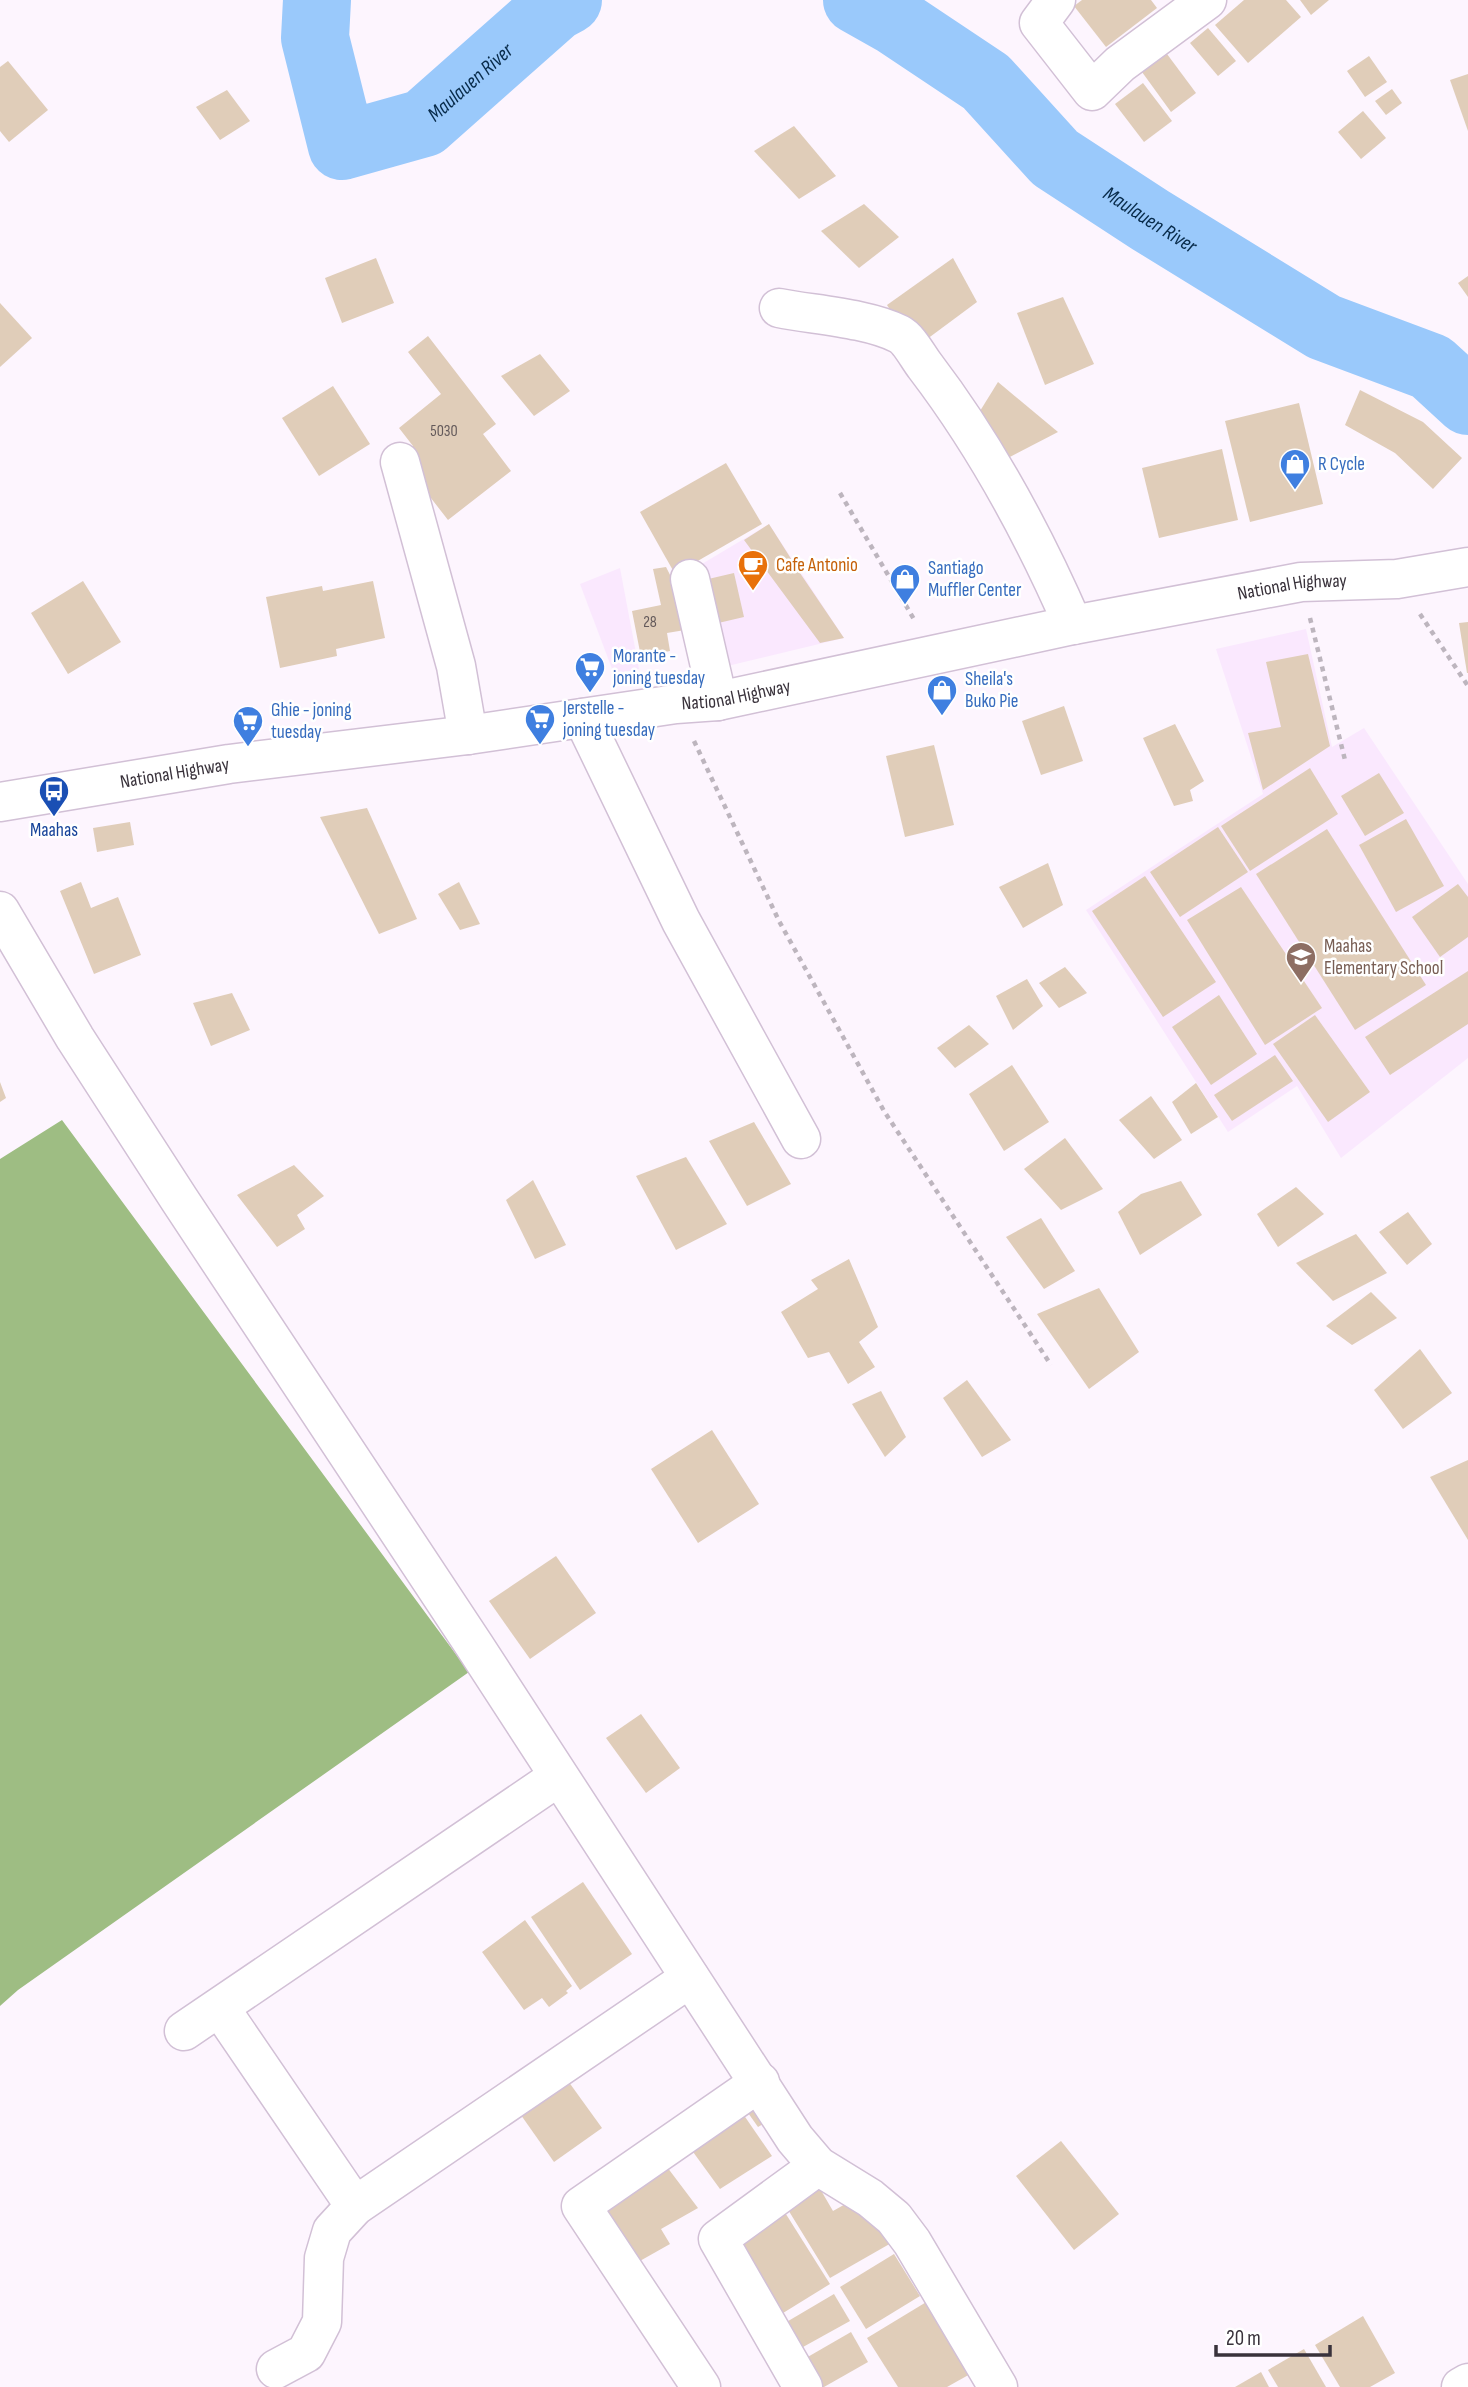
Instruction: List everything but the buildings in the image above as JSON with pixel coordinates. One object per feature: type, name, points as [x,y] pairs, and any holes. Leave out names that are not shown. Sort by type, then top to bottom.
[{"type":"street","points":[[1056,0],[1039,23],[1092,91],[1120,64],[1207,0]]},
{"type":"street","points":[[779,308],[878,326],[902,335],[954,404],[1001,480],[1046,563],[1073,625]]},
{"type":"street","points":[[400,462],[456,666],[468,735]]},
{"type":"street","name":"National Highway","points":[[0,802],[229,764],[468,735],[676,704],[718,701],[1073,625],[1301,582],[1396,579],[1468,567]]},
{"type":"street","points":[[690,579],[718,701]]},
{"type":"street","points":[[583,718],[681,921],[801,1139]]},
{"type":"street","points":[[0,911],[75,1038],[156,1164],[459,1622],[795,2139],[818,2166],[870,2198],[894,2218],[912,2242],[998,2387]]},
{"type":"street","points":[[184,2031],[558,1777]]},
{"type":"street","points":[[276,2369],[306,2353],[322,2322],[324,2258],[332,2231],[355,2206],[691,1978]]},
{"type":"street","points":[[220,2008],[355,2206]]},
{"type":"street","points":[[701,2387],[581,2206],[760,2082]]},
{"type":"street","points":[[803,2387],[718,2239],[818,2166]]},
{"type":"street","points":[[1461,2387],[1468,2384]]},
{"type":"path","points":[[839,493],[909,608],[933,656]]},
{"type":"path","points":[[1396,579],[1468,686]]},
{"type":"path","points":[[1301,582],[1345,760]]},
{"type":"path","points":[[676,704],[779,921],[884,1111],[1051,1365]]},
{"type":"shaded area","points":[[769,524],[844,638],[715,669],[675,580]]},
{"type":"shaded area","points":[[620,568],[639,669],[614,674],[580,584]]},
{"type":"shaded area","name":"Maahas Elementary School","points":[[1306,629],[1332,747],[1364,728],[1468,884],[1468,1058],[1341,1158],[1297,1086],[1228,1132],[1086,910],[1263,794],[1216,649]]},
{"type":"green space","points":[[62,1120],[469,1672],[18,1990],[0,2006],[0,1159]]},
{"type":"waterway","name":"Maulauen River","points":[[317,0],[315,38],[342,146],[424,123],[555,7],[568,0]]},
{"type":"waterway","name":"Maulauen River","points":[[857,0],[896,22],[986,82],[1055,158],[1324,327],[1431,367],[1468,401]]},
{"type":"place","name":"R Cycle","points":[[1295,491]]},
{"type":"place","name":"Cafe Antonio","points":[[753,592]]},
{"type":"place","name":"Santiago Muffler Center","points":[[905,606]]},
{"type":"place","name":"Morante - joning tuesday","points":[[590,694]]},
{"type":"place","name":"Sheila's Buko Pie","points":[[942,717]]},
{"type":"place","name":"Jerstelle - joning tuesday","points":[[540,746]]},
{"type":"place","name":"Ghie - joning tuesday","points":[[248,748]]},
{"type":"place","name":"Maahas","points":[[54,818]]},
{"type":"place","name":"Maahas Elementary School","points":[[1301,984]]}]
